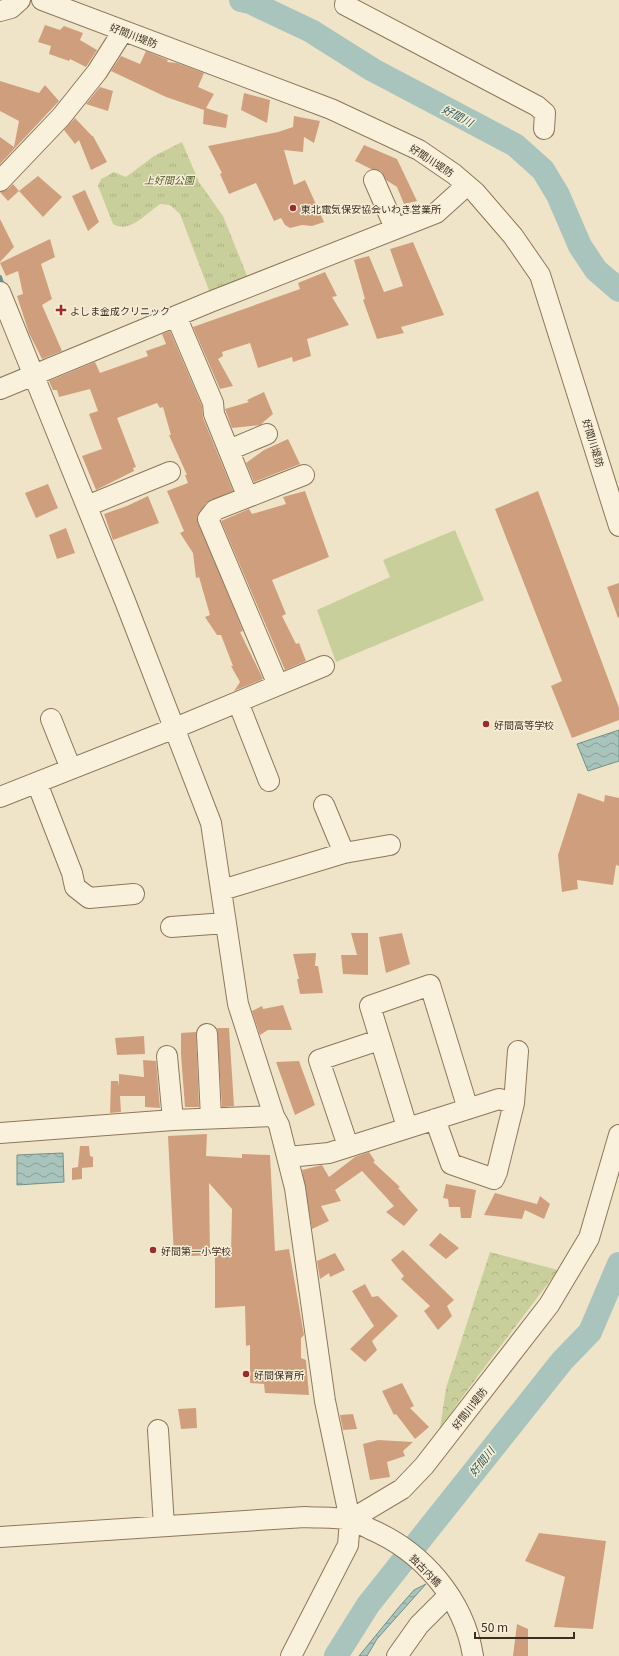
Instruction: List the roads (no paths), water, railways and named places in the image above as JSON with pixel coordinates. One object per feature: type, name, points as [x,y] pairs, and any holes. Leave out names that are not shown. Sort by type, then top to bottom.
[{"type":"street","points":[[0,11],[11,8],[20,0]]},
{"type":"street","name":"好間川堤防","points":[[42,0],[331,109],[420,150],[454,174],[514,236],[540,275],[619,526]]},
{"type":"street","points":[[346,0],[345,5],[537,106],[545,114],[544,129]]},
{"type":"street","points":[[0,181],[61,117],[97,72],[123,31]]},
{"type":"street","points":[[374,180],[395,228]]},
{"type":"street","points":[[0,389],[176,316],[436,212],[466,186]]},
{"type":"street","points":[[496,216],[496,221],[527,277],[542,322]]},
{"type":"street","points":[[0,292],[32,375],[175,728],[211,823],[225,889],[226,923],[240,1012],[274,1116],[279,1125],[295,1188],[325,1401],[357,1523],[348,1545],[290,1656]]},
{"type":"street","points":[[176,316],[212,403],[214,414],[246,493]]},
{"type":"street","points":[[229,450],[267,434]]},
{"type":"street","points":[[86,506],[170,472]]},
{"type":"street","points":[[278,685],[208,519],[215,510],[304,474]]},
{"type":"street","points":[[0,797],[175,728],[324,666]]},
{"type":"street","points":[[238,702],[269,781]]},
{"type":"street","points":[[52,719],[71,769]]},
{"type":"street","points":[[37,783],[72,873],[75,887],[89,898],[134,894]]},
{"type":"street","points":[[324,805],[344,853]]},
{"type":"street","points":[[225,889],[344,853],[390,845]]},
{"type":"street","points":[[171,927],[226,923]]},
{"type":"street","points":[[407,1127],[379,1040],[370,1006],[430,985],[468,1108]]},
{"type":"street","points":[[207,1034],[211,1118]]},
{"type":"street","points":[[348,1146],[319,1060],[379,1040]]},
{"type":"street","points":[[435,1119],[451,1164],[494,1179],[514,1103],[518,1051]]},
{"type":"street","points":[[167,1056],[173,1120]]},
{"type":"street","points":[[288,1157],[329,1153],[499,1099],[514,1103]]},
{"type":"street","points":[[0,1133],[173,1120],[274,1116]]},
{"type":"street","name":"好間川堤防","points":[[357,1523],[402,1489],[424,1466],[549,1305],[589,1238],[619,1135]]},
{"type":"street","points":[[158,1430],[164,1526]]},
{"type":"street","points":[[0,1537],[305,1517],[357,1523]]},
{"type":"street","name":"独古内橋","points":[[357,1523],[390,1538],[416,1557],[448,1593],[463,1620],[471,1644],[473,1656]]},
{"type":"street","points":[[397,1656],[419,1625],[448,1593]]},
{"type":"water","points":[[619,730],[619,761],[588,771],[577,744]]},
{"type":"water","points":[[63,1153],[64,1182],[17,1185],[17,1155]]},
{"type":"water","points":[[426,1584],[377,1639],[367,1656],[359,1656],[414,1590]]},
{"type":"waterway","name":"好間川","points":[[241,0],[250,2],[311,31],[373,70],[515,145],[543,170],[558,195],[580,246],[596,270],[619,290]]},
{"type":"waterway","points":[[0,277],[3,286]]},
{"type":"waterway","name":"好間川","points":[[336,1656],[368,1605],[562,1361],[590,1332],[619,1264]]},
{"type":"place","name":"東北電気保安協会いわき営業所","points":[[293,208]]},
{"type":"place","name":"よしま金成クリニック","points":[[61,310]]},
{"type":"place","name":"好間高等学校","points":[[486,724]]},
{"type":"place","name":"好間第一小学校","points":[[153,1250]]},
{"type":"place","name":"好間保育所","points":[[246,1374]]},
{"type":"park label","name":"上好間公園","points":[[169,179]]}]
